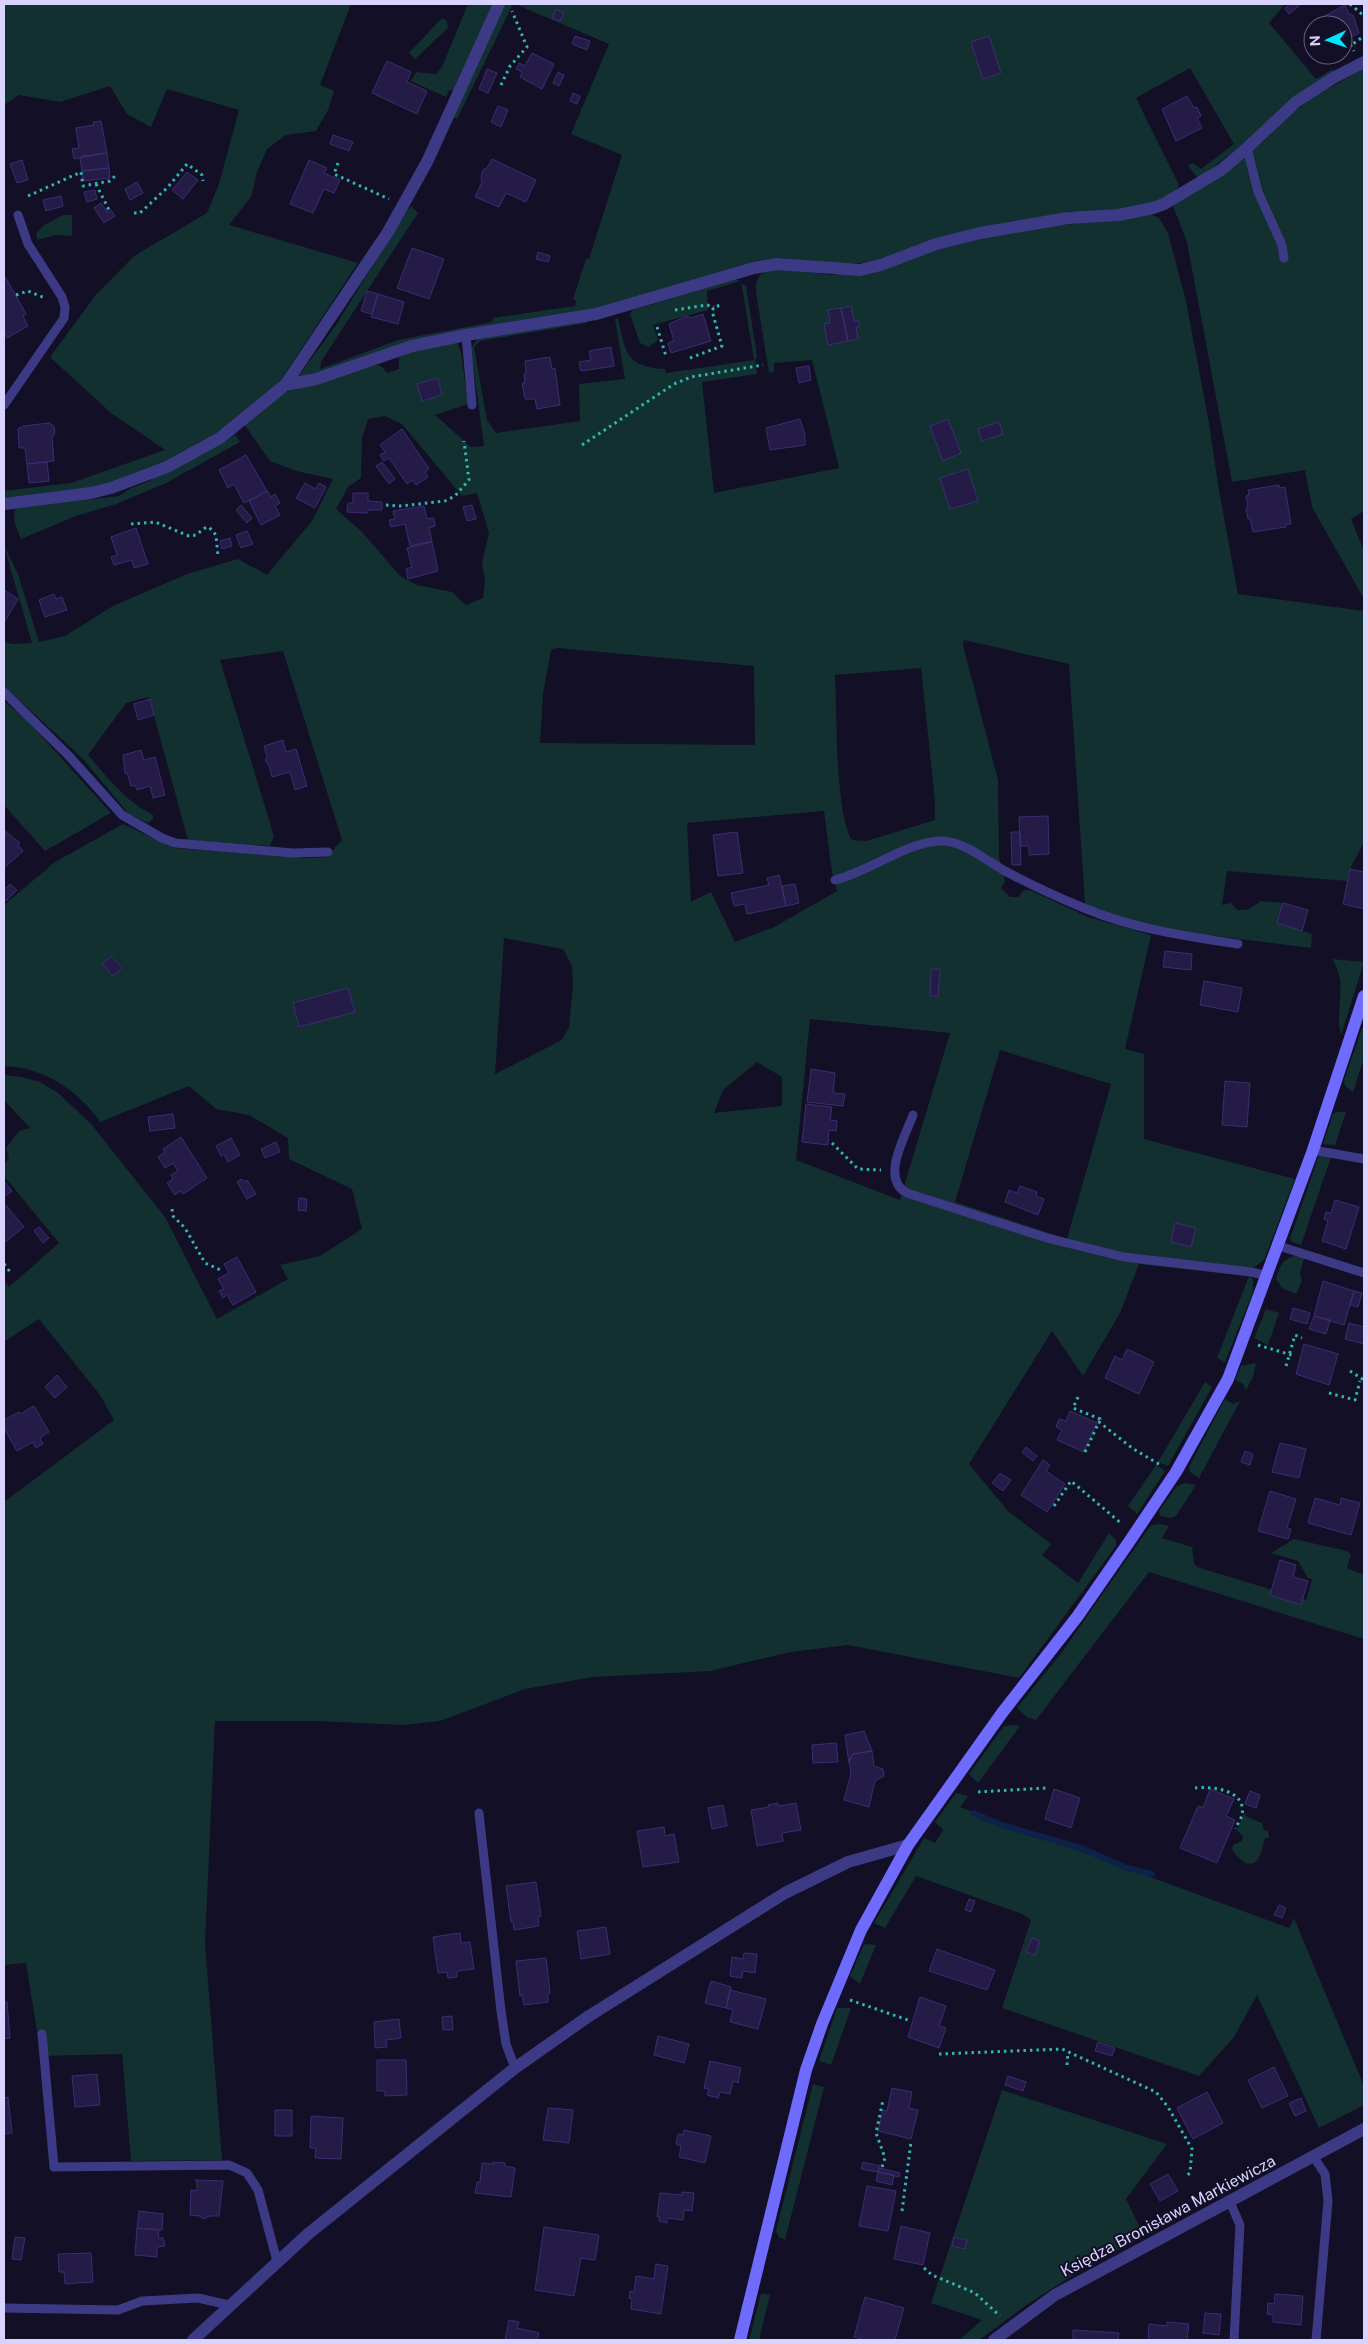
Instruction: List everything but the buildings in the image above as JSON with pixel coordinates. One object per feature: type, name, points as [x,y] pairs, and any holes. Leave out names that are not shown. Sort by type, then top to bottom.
[{"type":"street","points":[[4,504],[91,493],[167,467],[220,438],[285,385],[388,232],[427,162],[505,6]]},
{"type":"street","points":[[285,385],[316,379],[412,346],[466,335],[596,314],[754,268],[777,264],[860,270],[881,265],[936,244],[980,233],[1068,218],[1142,211],[1164,204],[1220,170],[1247,148],[1296,102],[1360,59]]},
{"type":"street","points":[[740,2340],[806,2070],[822,2024],[861,1930],[908,1845],[1002,1713],[1077,1617],[1176,1472],[1228,1379],[1279,1246],[1364,996]]},
{"type":"street","points":[[193,2340],[308,2234],[515,2068],[588,2016],[785,1894],[848,1862],[908,1845]]},
{"type":"street","name":"Księdza Bronisława Markiewicza","points":[[1002,2338],[1055,2295],[1364,2129]]},
{"type":"lane","points":[[1247,148],[1258,192],[1282,245],[1284,258]]},
{"type":"lane","points":[[4,405],[64,318],[65,307],[62,297],[28,244],[18,215]]},
{"type":"lane","points":[[466,335],[472,405]]},
{"type":"lane","points":[[4,692],[69,756],[122,815],[162,838],[175,843],[284,852],[328,852]]},
{"type":"lane","points":[[834,880],[861,872],[921,844],[944,841],[966,848],[1031,884],[1105,917],[1163,933],[1238,944]]},
{"type":"lane","points":[[912,1115],[894,1169],[896,1184],[900,1190],[907,1194],[1019,1229],[1115,1255],[1251,1272],[1268,1276]]},
{"type":"lane","points":[[1313,1150],[1364,1159]]},
{"type":"lane","points":[[1279,1246],[1364,1273]]},
{"type":"lane","points":[[478,1813],[503,2028],[506,2044],[515,2068]]},
{"type":"lane","points":[[42,2034],[54,2167],[229,2166],[238,2169],[247,2173],[258,2190],[277,2261]]},
{"type":"lane","points":[[1313,2156],[1325,2174],[1328,2201],[1316,2340]]},
{"type":"lane","points":[[1230,2202],[1240,2225],[1234,2340]]},
{"type":"lane","points":[[4,2308],[118,2310],[142,2301],[198,2298],[229,2305]]},
{"type":"path","points":[[1350,4],[1364,16]]},
{"type":"path","points":[[501,85],[510,66],[527,47],[505,6]]},
{"type":"path","points":[[1353,44],[1364,36]]},
{"type":"path","points":[[338,163],[334,174],[404,203]]},
{"type":"path","points":[[134,213],[140,213],[168,187],[187,164],[202,175],[203,181]]},
{"type":"path","points":[[28,196],[81,172],[83,186],[110,181],[115,176]]},
{"type":"path","points":[[96,184],[109,210]]},
{"type":"path","points":[[16,295],[28,291],[49,298]]},
{"type":"path","points":[[668,310],[708,305],[714,308],[722,305]]},
{"type":"path","points":[[690,358],[722,346],[712,314],[714,308]]},
{"type":"path","points":[[657,327],[666,356]]},
{"type":"path","points":[[582,445],[674,384],[691,377],[762,365]]},
{"type":"path","points":[[386,505],[426,504],[446,501],[455,496],[469,480],[464,441]]},
{"type":"path","points":[[131,524],[155,522],[189,536],[196,535],[209,527],[216,535],[218,556]]},
{"type":"path","points":[[832,1144],[858,1169],[886,1170]]},
{"type":"path","points":[[172,1209],[173,1216],[185,1228],[205,1263],[223,1271]]},
{"type":"path","points":[[4,1264],[10,1272]]},
{"type":"path","points":[[1286,1366],[1295,1335],[1302,1338]]},
{"type":"path","points":[[1267,1348],[1295,1356]]},
{"type":"path","points":[[1329,1392],[1355,1400],[1362,1381],[1350,1371]]},
{"type":"path","points":[[1078,1397],[1073,1408],[1100,1419],[1099,1422],[1132,1448],[1157,1463]]},
{"type":"path","points":[[1086,1452],[1099,1422]]},
{"type":"path","points":[[1054,1506],[1071,1481],[1118,1520]]},
{"type":"path","points":[[1195,1788],[1212,1786],[1236,1796],[1240,1800],[1242,1815],[1236,1829]]},
{"type":"path","points":[[978,1792],[1046,1788]]},
{"type":"path","points":[[854,2000],[908,2020]]},
{"type":"path","points":[[939,2054],[1062,2049],[1156,2092],[1168,2107],[1192,2149],[1190,2173],[1186,2176]]},
{"type":"path","points":[[1067,2065],[1068,2052]]},
{"type":"path","points":[[882,2166],[884,2158],[876,2133],[883,2100]]},
{"type":"path","points":[[902,2211],[911,2142]]},
{"type":"path","points":[[924,2268],[932,2275],[975,2292],[996,2310]]},
{"type":"green space","points":[[4,4],[351,4],[320,85],[334,91],[328,110],[316,131],[286,135],[267,149],[257,172],[251,197],[229,225],[358,263],[280,381],[287,392],[372,364],[381,366],[387,373],[399,369],[399,354],[457,342],[461,352],[468,404],[435,415],[471,447],[484,446],[471,349],[479,336],[586,320],[587,323],[480,341],[474,347],[487,420],[496,433],[580,421],[579,384],[625,379],[615,319],[618,318],[623,340],[630,356],[642,365],[665,369],[666,373],[754,360],[741,283],[746,286],[757,356],[755,360],[757,374],[702,382],[714,493],[839,468],[812,360],[774,363],[774,372],[769,373],[756,292],[756,283],[760,275],[778,269],[832,275],[870,272],[936,249],[1013,231],[1150,214],[1159,218],[1168,233],[1186,301],[1238,594],[1364,611],[1364,842],[1350,869],[1347,881],[1227,871],[1222,905],[1231,903],[1237,910],[1247,910],[1261,901],[1283,903],[1277,923],[1312,934],[1311,948],[1161,929],[1126,921],[1085,904],[1069,664],[964,640],[963,645],[998,780],[999,858],[1005,881],[1001,888],[1010,897],[1018,897],[1024,890],[1032,891],[1088,917],[1151,935],[1125,1049],[1144,1054],[1144,1139],[1295,1179],[1264,1260],[1253,1268],[1250,1276],[1253,1280],[1253,1292],[1225,1362],[1217,1358],[1249,1276],[1139,1264],[1120,1313],[1083,1376],[1052,1331],[969,1464],[1008,1511],[1051,1544],[1042,1555],[1078,1583],[1109,1533],[1116,1540],[1116,1546],[1019,1678],[848,1645],[791,1652],[710,1671],[593,1677],[525,1689],[440,1721],[404,1725],[317,1721],[215,1721],[205,1944],[222,2160],[131,2161],[122,2054],[41,2056],[26,1963],[4,1965],[4,1502],[114,1420],[100,1395],[39,1319],[4,1342],[4,1280],[9,1287],[59,1243],[4,1176],[4,1164],[9,1158],[6,1148],[19,1131],[30,1128],[4,1100],[4,1075],[40,1082],[58,1093],[91,1124],[165,1217],[217,1319],[288,1279],[280,1265],[320,1256],[362,1229],[352,1189],[289,1159],[288,1138],[249,1115],[216,1109],[189,1086],[100,1122],[81,1100],[58,1082],[32,1071],[4,1066],[4,905],[55,862],[123,824],[174,848],[308,858],[327,857],[342,840],[283,651],[220,660],[274,836],[270,846],[188,840],[149,697],[126,703],[88,755],[125,796],[153,815],[153,819],[148,823],[129,814],[83,759],[4,686],[4,642],[12,644],[32,643],[4,546],[18,574],[39,642],[65,636],[113,606],[187,574],[238,559],[267,575],[312,521],[333,479],[296,471],[270,461],[239,417],[191,448],[157,466],[121,480],[79,490],[4,498],[4,491],[71,483],[165,450],[111,413],[50,357],[95,296],[134,256],[207,213],[219,184],[239,110],[167,89],[151,127],[127,114],[110,86],[60,102],[19,95],[4,105]],"holes":[[[385,416],[402,424],[462,496],[477,493],[489,533],[482,563],[485,581],[483,598],[466,605],[452,592],[417,585],[400,576],[362,532],[336,509],[348,487],[361,478],[362,438],[368,419]],[[557,648],[754,666],[755,745],[540,743],[543,694],[551,650]],[[921,668],[935,801],[935,820],[866,841],[852,840],[846,827],[842,809],[835,675]],[[824,811],[832,872],[837,891],[774,927],[735,942],[711,892],[691,902],[687,823]],[[504,938],[563,949],[572,966],[573,984],[569,1027],[562,1040],[495,1074]],[[810,1019],[950,1033],[900,1200],[796,1160]],[[1000,1050],[1111,1084],[1067,1239],[955,1202]],[[757,1062],[782,1077],[782,1106],[714,1113],[723,1090]]]},
{"type":"green space","points":[[468,4],[494,4],[453,91],[449,90],[446,97],[411,81],[416,72],[436,74],[442,67]]},
{"type":"green space","points":[[504,4],[513,4],[457,119],[451,117]]},
{"type":"green space","points":[[515,4],[1285,4],[1269,23],[1316,79],[1333,69],[1333,73],[1202,176],[1197,177],[1188,166],[1193,163],[1201,169],[1234,144],[1190,68],[1136,98],[1179,185],[1174,194],[1143,207],[1079,213],[1070,211],[870,262],[832,264],[775,258],[606,307],[364,360],[298,377],[336,325],[411,206],[418,213],[321,362],[320,369],[398,340],[492,322],[493,318],[575,306],[576,301],[573,299],[586,259],[589,259],[622,155],[571,134],[609,44]]},
{"type":"green space","points":[[442,18],[447,21],[448,28],[415,59],[409,53]]},
{"type":"green space","points":[[1364,68],[1364,511],[1351,519],[1364,551],[1364,599],[1312,507],[1305,470],[1232,482],[1187,242],[1173,206],[1176,202],[1232,167],[1265,140],[1291,114],[1314,97]]},
{"type":"green space","points":[[63,215],[72,215],[72,236],[55,235],[38,240],[36,234],[44,225]]},
{"type":"green space","points":[[736,279],[739,281],[707,291],[708,310],[653,325],[658,340],[649,347],[640,343],[630,314],[633,310]]},
{"type":"green space","points":[[235,435],[240,442],[166,483],[116,504],[76,516],[21,539],[14,520],[16,508],[119,496]]},
{"type":"green space","points":[[4,701],[27,720],[111,813],[45,851],[4,805]]},
{"type":"green space","points":[[1332,959],[1364,962],[1341,1035],[1339,1025],[1340,977]]},
{"type":"green space","points":[[1364,1023],[1364,1058],[1353,1092],[1345,1086],[1344,1080]]},
{"type":"green space","points":[[1336,1112],[1346,1112],[1335,1145],[1323,1144],[1333,1114]]},
{"type":"green space","points":[[1319,1155],[1331,1157],[1301,1245],[1292,1242],[1290,1239]]},
{"type":"green space","points":[[1295,1256],[1304,1258],[1300,1273],[1302,1281],[1296,1294],[1282,1288],[1276,1279],[1284,1261]]},
{"type":"green space","points":[[1266,1309],[1279,1313],[1268,1345],[1254,1338]]},
{"type":"green space","points":[[1256,1363],[1253,1377],[1246,1390],[1243,1384],[1235,1380],[1241,1366]]},
{"type":"green space","points":[[1205,1382],[1212,1387],[1168,1466],[1158,1462]]},
{"type":"green space","points":[[1225,1399],[1233,1404],[1240,1401],[1199,1478],[1190,1472],[1189,1467]]},
{"type":"green space","points":[[1156,1465],[1165,1471],[1137,1514],[1128,1506]]},
{"type":"green space","points":[[1184,1483],[1196,1485],[1176,1516],[1171,1518],[1160,1516],[1159,1511],[1176,1487]]},
{"type":"green space","points":[[1152,1525],[1169,1526],[1162,1538],[1192,1547],[1194,1563],[1197,1567],[1306,1600],[1312,1579],[1308,1578],[1298,1561],[1271,1553],[1294,1539],[1347,1551],[1351,1555],[1347,1568],[1364,1575],[1364,1639],[1149,1572],[1036,1720],[1027,1717],[1017,1708],[1062,1652],[1148,1529]]},
{"type":"green space","points":[[1004,1726],[1020,1726],[978,1783],[969,1774]]},
{"type":"green space","points":[[956,1793],[968,1796],[960,1807],[1289,1928],[1294,1918],[1364,2086],[1364,2105],[1319,2128],[1257,1995],[1234,2037],[1199,2076],[1002,2008],[1031,1920],[1022,1914],[916,1876],[885,1928],[874,1923],[924,1838],[935,1843],[943,1830],[935,1822]]},
{"type":"green space","points":[[1244,1813],[1247,1817],[1262,1823],[1264,1830],[1268,1831],[1269,1838],[1265,1838],[1258,1859],[1251,1864],[1240,1859],[1232,1849],[1233,1845],[1242,1841],[1243,1836],[1237,1831]]},
{"type":"green space","points":[[864,1944],[876,1945],[860,1984],[850,1976]]},
{"type":"green space","points":[[837,2008],[851,2008],[831,2065],[819,2061]]},
{"type":"green space","points":[[813,2084],[824,2087],[785,2240],[779,2237],[776,2231]]},
{"type":"green space","points":[[1002,2090],[1167,2144],[1126,2199],[1144,2236],[1081,2270],[1025,2306],[979,2340],[959,2340],[982,2320],[931,2303]]},
{"type":"green space","points":[[761,2293],[770,2295],[759,2340],[749,2340]]},
{"type":"waterway","points":[[973,1813],[1002,1825],[1081,1848],[1127,1868],[1152,1874]]}]
